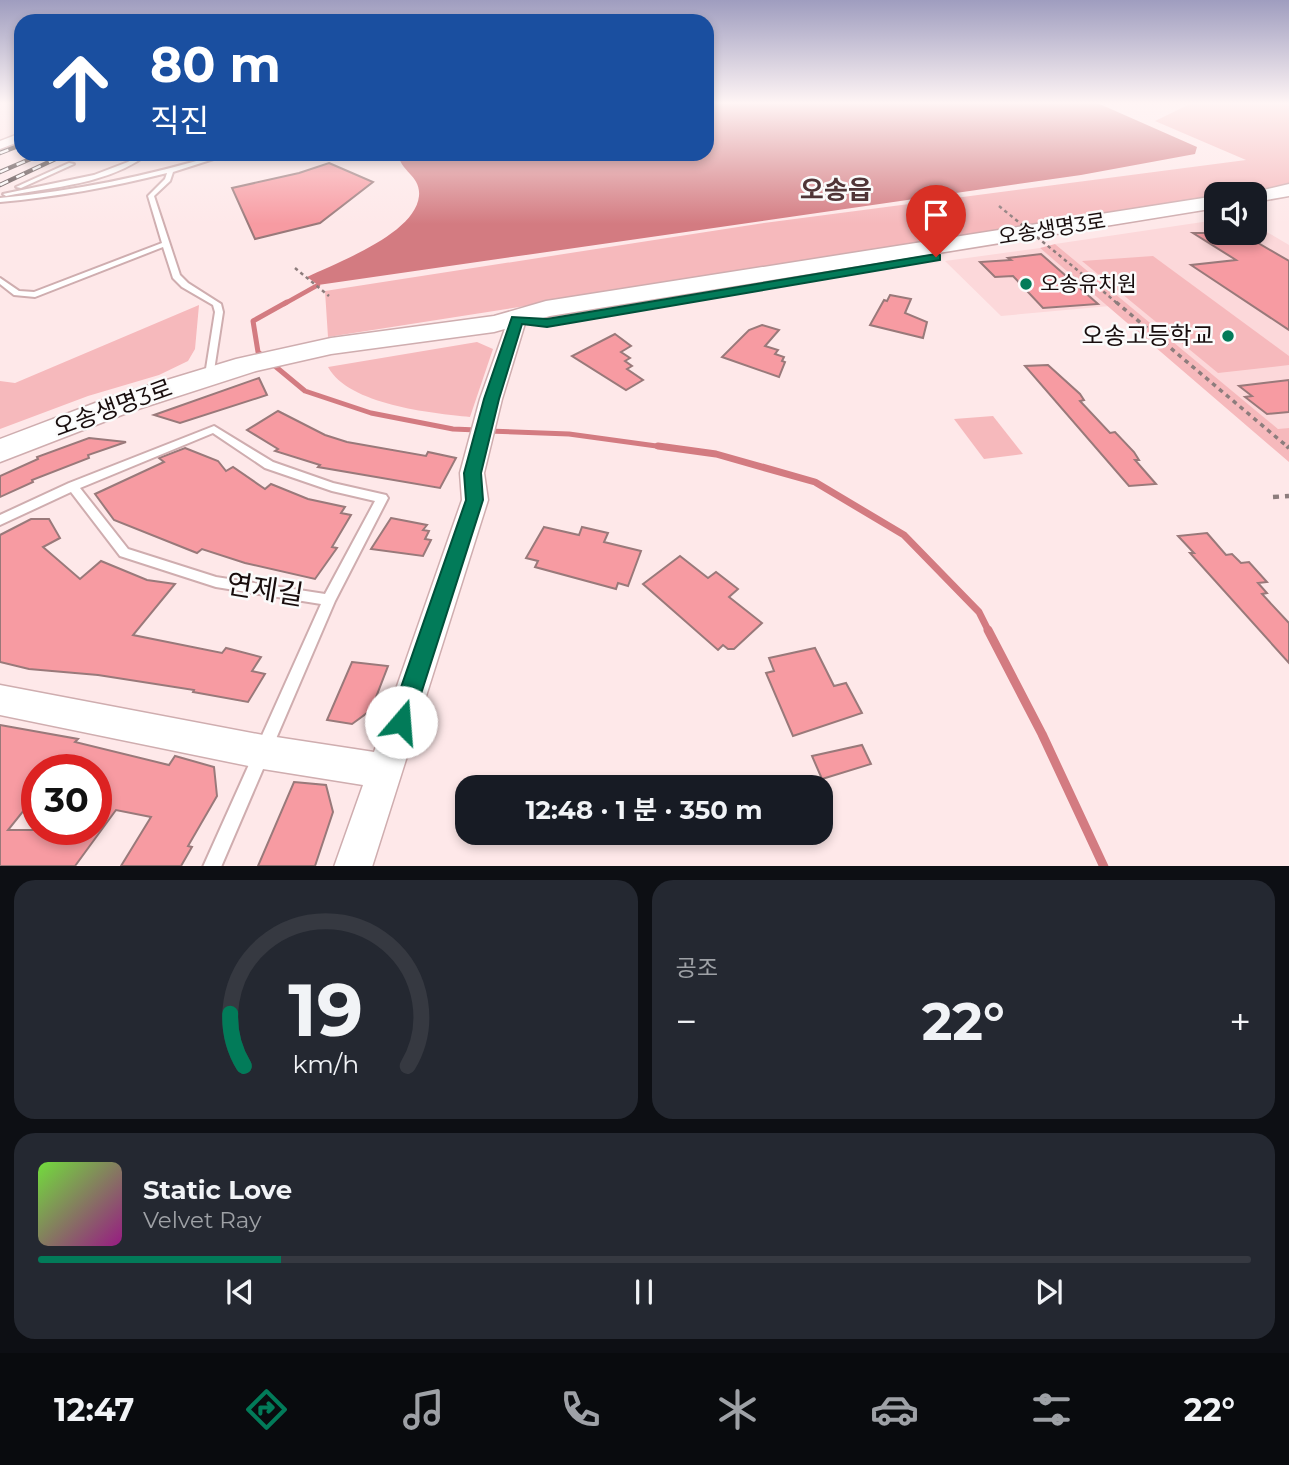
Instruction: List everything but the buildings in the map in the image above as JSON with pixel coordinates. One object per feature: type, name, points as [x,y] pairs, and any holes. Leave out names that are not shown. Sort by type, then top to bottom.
[{"type":"street","points":[[1267,194],[1289,190]]},
{"type":"street","points":[[1267,204],[1289,201]]},
{"type":"street","name":"오송생명3로","points":[[0,451],[131,400],[219,372],[331,346],[517,320],[546,309],[1204,204]]},
{"type":"street","name":"오송생명3로","points":[[517,320],[547,323],[1204,214]]},
{"type":"street","points":[[353,866],[475,500],[472,473],[491,399],[517,320]]},
{"type":"street","points":[[0,700],[263,752],[384,771]]},
{"type":"lane","points":[[0,197],[97,175],[135,161]]},
{"type":"lane","points":[[0,197],[37,198],[170,172],[204,161]]},
{"type":"lane","points":[[0,197],[71,164]]},
{"type":"lane","points":[[170,172],[168,180],[151,196],[176,276],[185,285],[216,304],[219,312],[219,372]]},
{"type":"lane","points":[[0,280],[17,293],[35,295],[165,244]]},
{"type":"lane","points":[[0,520],[73,486],[214,429],[269,465],[332,487],[382,498],[329,600]]},
{"type":"lane","name":"연제길","points":[[73,486],[124,552],[216,582],[329,600],[212,866]]},
{"type":"path","points":[[999,206],[1289,448]]},
{"type":"path","points":[[295,268],[329,296]]},
{"type":"path","points":[[1273,497],[1289,496]]},
{"type":"shaded area","points":[[714,142],[1187,142],[1197,147],[1195,154],[1081,175],[318,285],[307,277],[373,245],[404,223],[414,210],[419,189],[401,161],[714,161]]},
{"type":"shaded area","points":[[1205,142],[1289,142],[1289,186],[1267,190],[1267,182],[1204,182],[1204,200],[328,337],[325,291],[764,223],[1246,160]]},
{"type":"shaded area","name":"오송고등학교","points":[[1204,222],[1204,245],[1267,245],[1267,232],[1289,245],[1289,428],[1279,430],[1055,244]]},
{"type":"shaded area","points":[[1055,244],[1278,429],[1289,428],[1289,462],[1040,248]]},
{"type":"shaded area","name":"오송유치원","points":[[1040,248],[1110,306],[1001,316],[945,261]]},
{"type":"shaded area","points":[[1153,256],[1289,356],[1289,365],[1218,373],[1082,261]]},
{"type":"shaded area","points":[[199,305],[195,349],[188,361],[159,375],[88,396],[0,429],[0,381],[15,383]]},
{"type":"shaded area","points":[[477,342],[493,349],[470,417],[392,405],[372,398],[339,380],[328,367]]},
{"type":"shaded area","points":[[993,416],[1023,454],[984,459],[954,419]]},
{"type":"waterway","points":[[284,304],[318,285]]},
{"type":"waterway","points":[[287,302],[253,321],[258,352],[305,391],[371,413],[453,429],[477,430]]},
{"type":"waterway","points":[[488,431],[569,434],[671,448]]},
{"type":"waterway","points":[[658,446],[716,454],[815,482],[904,535],[979,612],[988,630]]},
{"type":"waterway","points":[[988,630],[1042,734],[1104,866]]},
{"type":"railway","points":[[0,153],[14,148]]},
{"type":"railway","points":[[0,172],[26,161]]},
{"type":"railway","points":[[0,185],[51,161]]},
{"type":"place","name":"오송유치원","points":[[1026,284]]},
{"type":"place","name":"오송고등학교","points":[[1228,336]]},
{"type":"district","name":"오송읍","points":[[836,190]]},
{"type":"route","points":[[401,722],[475,500],[472,473],[491,399],[517,320],[547,323],[936,257]]}]
